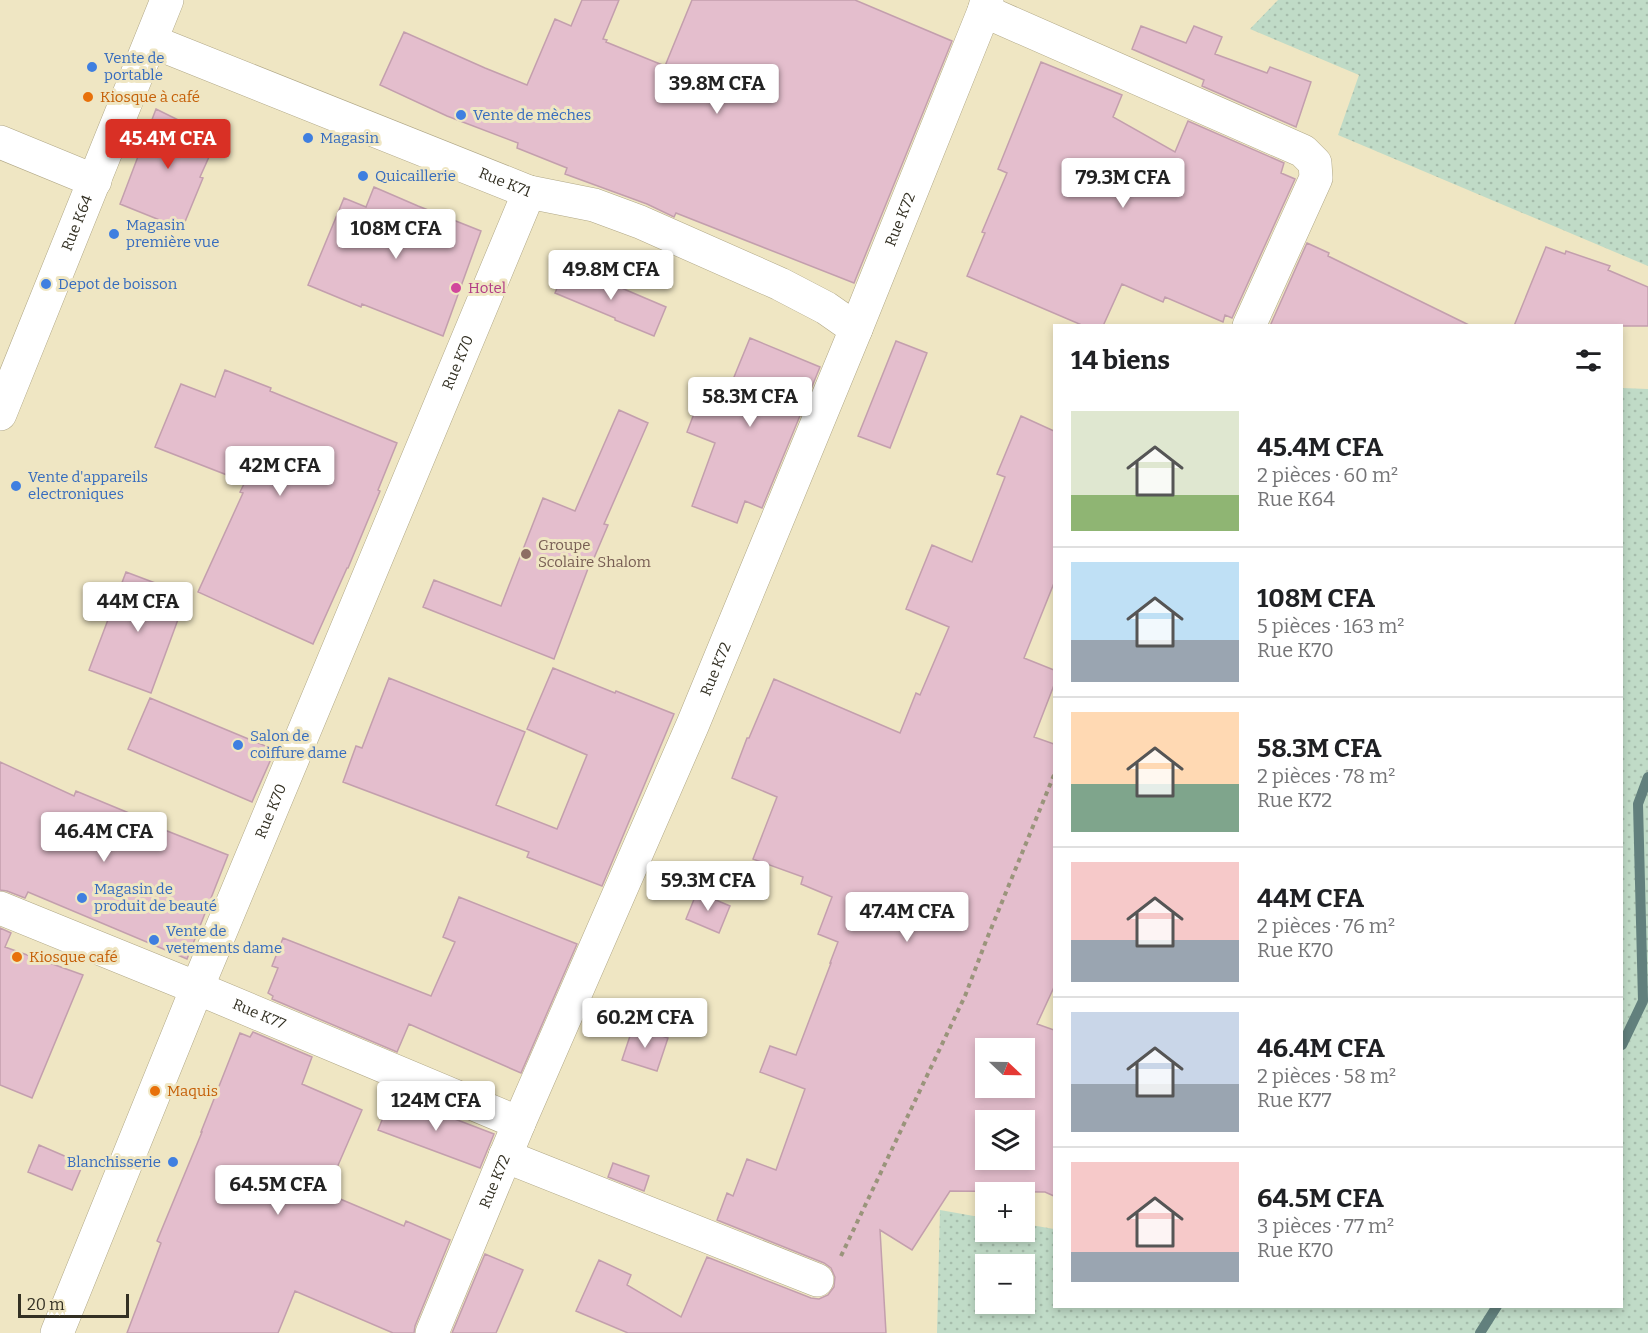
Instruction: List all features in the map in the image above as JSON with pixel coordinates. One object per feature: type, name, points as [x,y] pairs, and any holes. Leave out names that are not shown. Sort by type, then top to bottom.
[{"type":"street","name":"Rue K64","points":[[0,414],[167,0]]},
{"type":"street","points":[[985,5],[1303,151],[1315,163],[1316,178],[1250,324]]},
{"type":"street","name":"Rue K72","points":[[432,1333],[519,1123],[693,724],[856,329],[985,5]]},
{"type":"street","name":"Rue K71","points":[[151,40],[529,192],[594,206],[640,222],[780,284],[826,308],[856,329]]},
{"type":"street","points":[[0,142],[95,181]]},
{"type":"street","name":"Rue K70","points":[[57,1333],[197,988],[529,192]]},
{"type":"street","name":"Rue K77","points":[[0,908],[519,1123]]},
{"type":"street","points":[[505,1156],[817,1280]]},
{"type":"path","points":[[817,1280],[834,1270],[965,996],[1053,777]]},
{"type":"green space","points":[[1278,0],[1648,0],[1648,266],[1338,135],[1359,75],[1250,29]]},
{"type":"green space","points":[[1623,388],[1648,389],[1648,1333],[937,1333],[940,1210],[975,1216],[975,1242],[1035,1242],[1035,1226],[1053,1229],[1053,1308],[1623,1308]]},
{"type":"building","points":[[582,0],[619,0],[603,39],[665,66],[692,0],[855,0],[952,41],[854,283],[676,213],[674,217],[647,204],[565,174],[567,168],[517,148],[518,143],[447,116],[380,85],[404,32],[527,85],[555,19],[571,26]]},
{"type":"building","points":[[1141,26],[1186,43],[1194,26],[1222,37],[1215,54],[1267,73],[1270,67],[1311,82],[1296,127],[1202,86],[1204,80],[1132,49]]},
{"type":"building","points":[[1041,62],[1122,95],[1113,117],[1175,152],[1188,121],[1284,163],[1281,173],[1295,179],[1232,318],[1225,315],[1223,322],[1165,297],[1163,302],[1122,284],[1104,324],[1079,324],[967,276],[985,233],[982,232],[1007,173],[998,169]]},
{"type":"building","points":[[156,109],[217,139],[200,177],[203,178],[182,229],[120,204]]},
{"type":"building","points":[[374,187],[481,231],[443,336],[362,304],[361,307],[308,285],[344,198],[366,207]]},
{"type":"building","points":[[1307,243],[1329,253],[1328,256],[1467,324],[1271,324]]},
{"type":"building","points":[[1546,247],[1565,254],[1566,251],[1610,266],[1608,270],[1648,287],[1648,326],[1515,324]]},
{"type":"building","points":[[566,267],[666,307],[654,336],[555,293]]},
{"type":"building","points":[[750,338],[820,367],[762,508],[745,501],[737,523],[692,506],[715,443],[687,432],[703,390],[725,399]]},
{"type":"building","points":[[896,341],[927,353],[890,448],[858,436]]},
{"type":"building","points":[[225,370],[397,443],[348,568],[313,644],[198,592],[243,493],[240,492],[245,482],[155,447],[181,384],[215,397]]},
{"type":"building","points":[[619,410],[648,423],[604,524],[608,525],[592,558],[554,659],[423,607],[434,580],[501,606],[543,498],[575,511]]},
{"type":"building","points":[[1021,416],[1053,431],[1053,586],[1024,658],[1053,670],[1053,688],[1034,737],[1053,744],[1053,989],[1037,1024],[1053,1030],[1053,1196],[1045,1192],[1035,1192],[1035,1182],[975,1182],[975,1191],[950,1191],[912,1250],[880,1230],[886,1333],[628,1333],[576,1311],[599,1260],[631,1275],[627,1285],[681,1317],[707,1257],[811,1298],[819,1299],[828,1295],[834,1287],[835,1277],[831,1268],[824,1263],[717,1220],[727,1193],[733,1196],[747,1159],[776,1170],[805,1089],[760,1072],[770,1046],[796,1055],[838,942],[818,934],[832,897],[801,884],[803,877],[753,859],[777,797],[732,778],[747,738],[749,738],[774,679],[900,733],[916,693],[920,695],[949,627],[906,609],[932,545],[972,562],[1005,477],[997,474]]},
{"type":"building","points":[[126,572],[187,595],[151,693],[89,670]]},
{"type":"building","points":[[553,668],[674,714],[602,886],[527,857],[529,852],[343,782],[356,746],[362,748],[389,678],[525,732],[496,805],[557,829],[587,755],[527,729]]},
{"type":"building","points":[[150,698],[275,750],[252,802],[128,749]]},
{"type":"building","points":[[0,762],[74,796],[76,791],[153,823],[152,825],[228,855],[187,959],[28,892],[25,898],[0,890]]},
{"type":"building","points":[[697,892],[730,906],[719,933],[686,919]]},
{"type":"building","points":[[459,897],[577,944],[521,1073],[409,1024],[397,1052],[272,999],[273,996],[268,993],[278,968],[272,966],[283,938],[431,996],[455,942],[443,937]]},
{"type":"building","points":[[0,928],[11,933],[5,947],[83,975],[32,1098],[0,1085]]},
{"type":"building","points":[[633,1027],[668,1038],[657,1071],[622,1060]]},
{"type":"building","points":[[253,1032],[312,1057],[302,1084],[362,1110],[326,1193],[404,1226],[406,1221],[450,1240],[414,1333],[393,1333],[295,1291],[278,1333],[127,1333],[161,1243],[157,1241],[240,1033],[250,1037]]},
{"type":"building","points":[[392,1095],[494,1134],[480,1168],[378,1130]]},
{"type":"building","points":[[39,1145],[83,1164],[72,1190],[28,1172]]},
{"type":"building","points":[[613,1163],[649,1176],[644,1191],[608,1177]]},
{"type":"building","points":[[485,1254],[523,1270],[496,1333],[452,1333]]},
{"type":"waterway","points":[[1623,1043],[1643,1001],[1638,804],[1648,777]]},
{"type":"waterway","points":[[1480,1333],[1496,1308]]},
{"type":"place","name":"Vente de portable","points":[[92,67]]},
{"type":"place","name":"Kiosque à café","points":[[88,97]]},
{"type":"place","name":"Vente de mèches","points":[[461,115]]},
{"type":"place","name":"Magasin","points":[[308,138]]},
{"type":"place","name":"Quicaillerie","points":[[363,176]]},
{"type":"place","name":"Magasin première vue","points":[[114,234]]},
{"type":"place","name":"Depot de boisson","points":[[46,284]]},
{"type":"place","name":"Hotel","points":[[456,288]]},
{"type":"place","name":"Vente d'appareils electroniques","points":[[16,486]]},
{"type":"place","name":"Groupe Scolaire Shalom","points":[[526,554]]},
{"type":"place","name":"Salon de coiffure dame","points":[[238,745]]},
{"type":"place","name":"Magasin de produit de beauté","points":[[82,898]]},
{"type":"place","name":"Vente de vetements dame","points":[[154,940]]},
{"type":"place","name":"Kiosque café","points":[[17,957]]},
{"type":"place","name":"Maquis","points":[[155,1091]]},
{"type":"place","name":"Blanchisserie","points":[[173,1162]]}]
